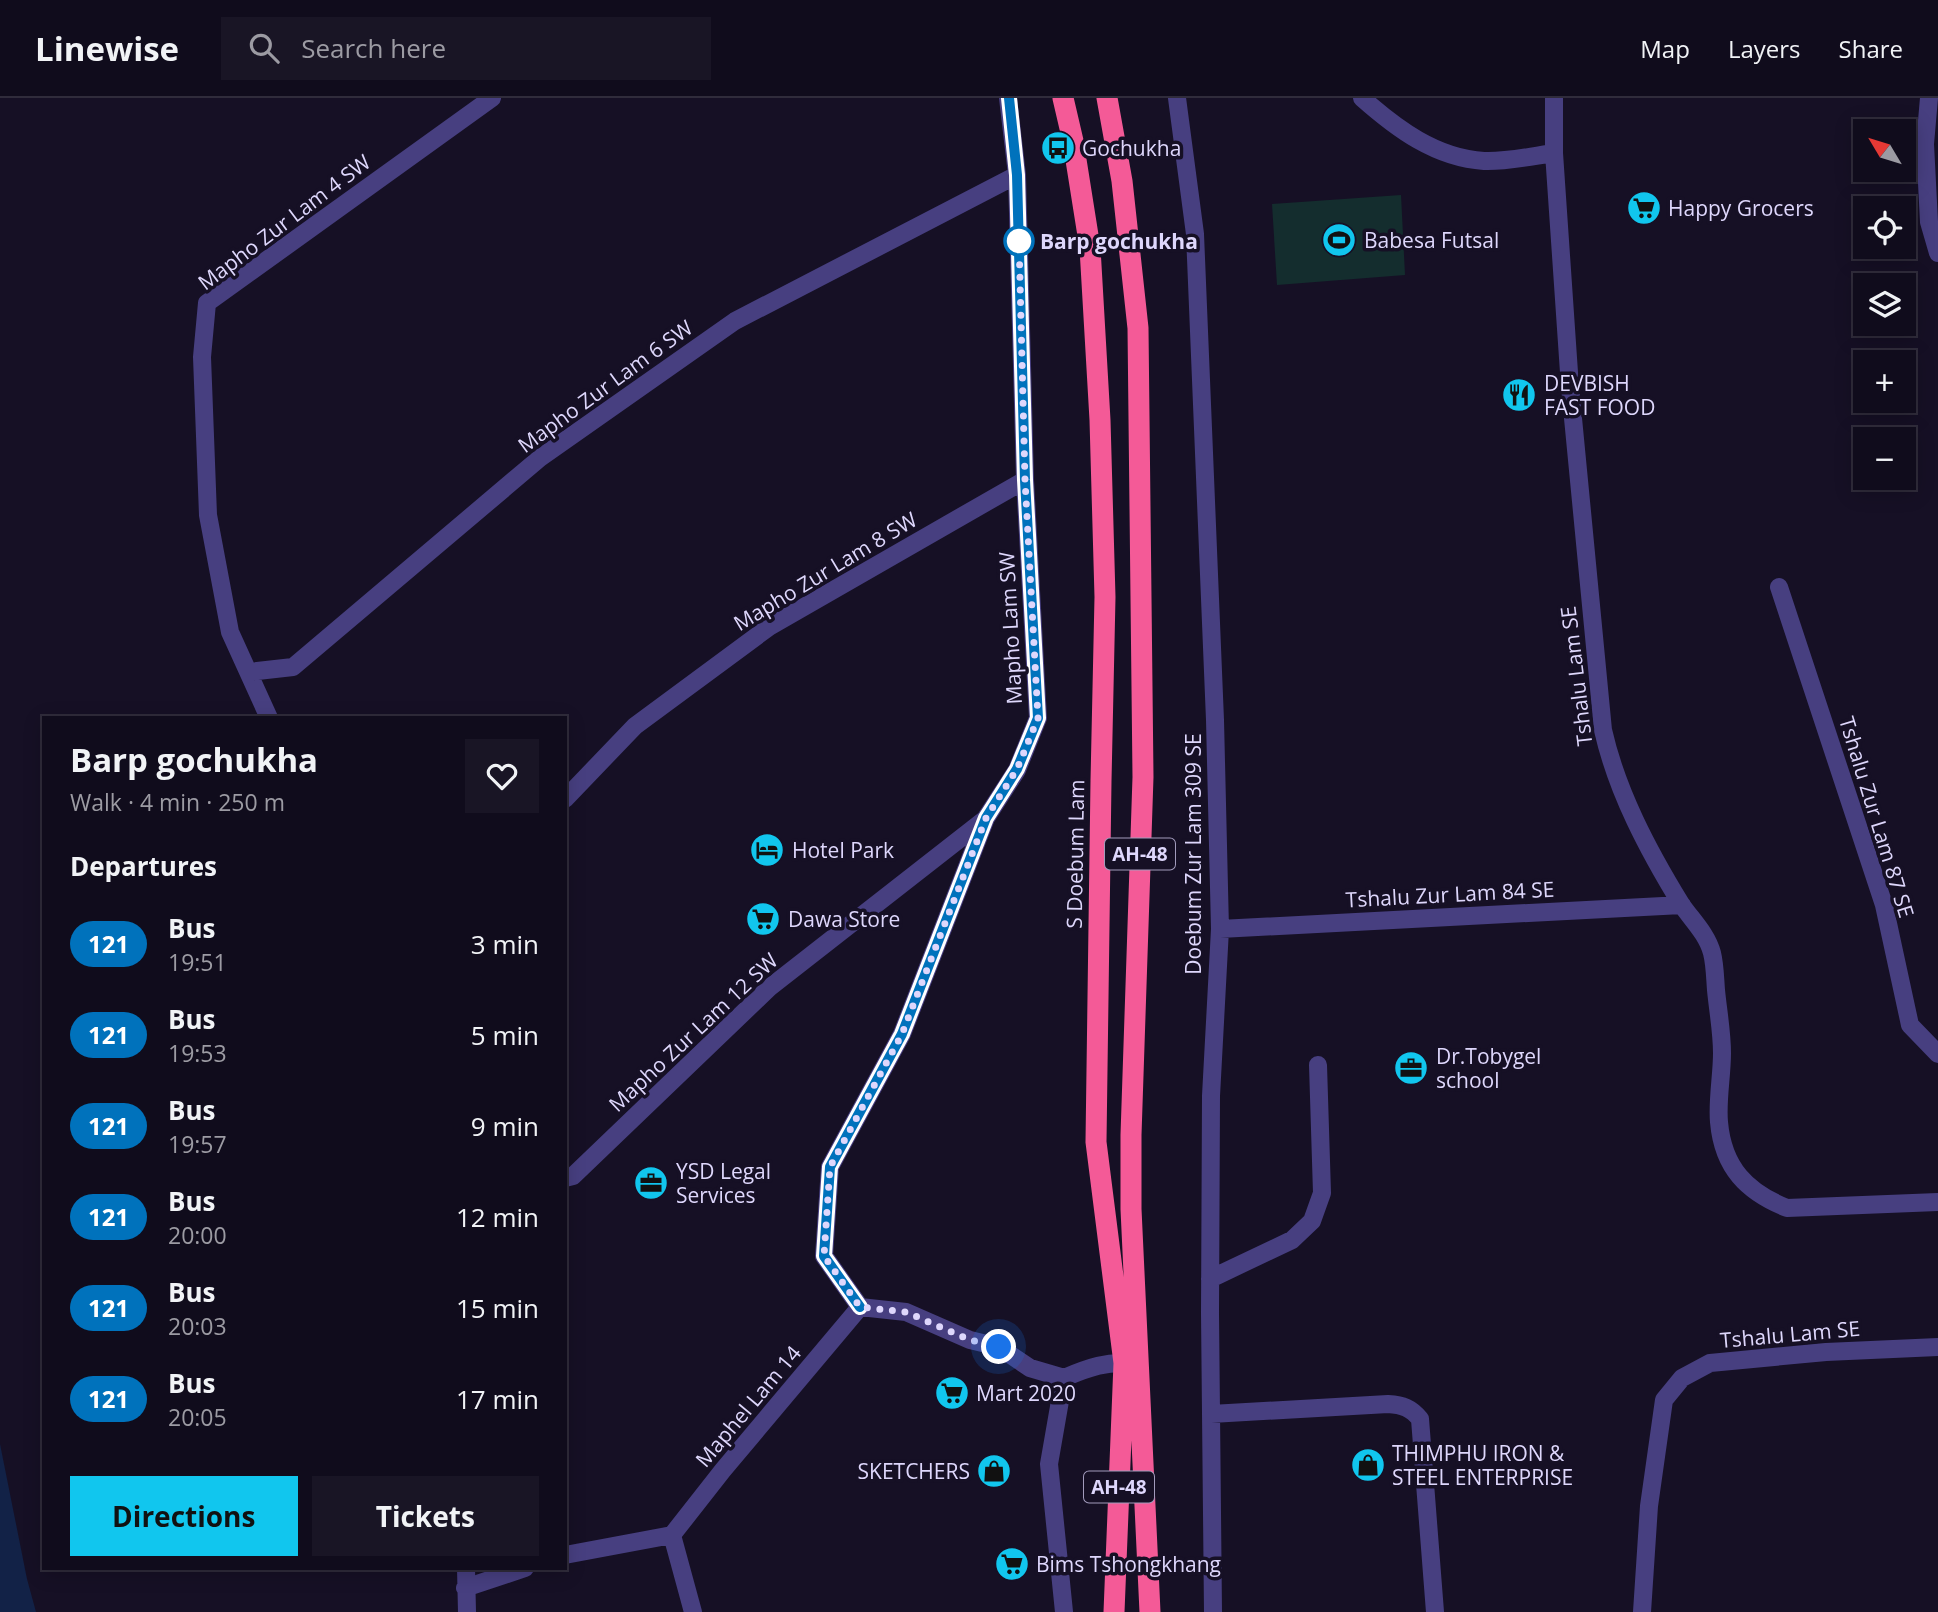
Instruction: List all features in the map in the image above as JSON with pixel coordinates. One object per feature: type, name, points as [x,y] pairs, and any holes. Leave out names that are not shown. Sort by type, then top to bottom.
[{"type":"highway","name":"S Doebum Lam","points":[[1063,98],[1073,141],[1090,248],[1100,420],[1105,597],[1096,1142],[1131,1364],[1150,1612]]},
{"type":"highway","name":"S Doebum Lam","points":[[1107,98],[1122,181],[1138,328],[1143,777],[1131,1147],[1131,1364],[1114,1612]]},
{"type":"street","name":"Mapho Zur Lam 4 SW","points":[[268,716],[230,632],[208,515],[202,357],[207,303],[492,98]]},
{"type":"street","name":"Mapho Lam SW","points":[[860,1307],[824,1256],[830,1167],[902,1034],[986,818],[1017,769],[1038,718],[1025,480],[1017,175],[1009,98]]},
{"type":"street","name":"Doebum Zur Lam 309 SE","points":[[1177,98],[1195,234],[1216,720],[1220,929],[1211,1096],[1213,1612]]},
{"type":"street","points":[[1362,98],[1410,136],[1450,154],[1486,161],[1554,153]]},
{"type":"street","name":"Tshalu Lam SE","points":[[1554,98],[1554,153],[1570,387],[1603,730],[1609,759],[1634,818],[1682,905],[1704,934],[1712,953],[1722,1052],[1719,1123],[1725,1150],[1735,1172],[1753,1191],[1766,1200],[1787,1208],[1938,1202]]},
{"type":"street","points":[[1929,98],[1925,144],[1929,222],[1938,253]]},
{"type":"street","name":"Mapho Zur Lam 6 SW","points":[[249,672],[293,667],[540,458],[735,321],[1017,175]]},
{"type":"street","name":"Mapho Zur Lam 8 SW","points":[[567,797],[635,726],[769,627],[1025,480]]},
{"type":"street","name":"Tshalu Zur Lam 87 SE","points":[[1779,587],[1884,905],[1910,1025],[1938,1054]]},
{"type":"street","name":"Mapho Zur Lam 12 SW","points":[[567,1178],[573,1176],[769,988],[986,818]]},
{"type":"street","name":"Tshalu Zur Lam 84 SE","points":[[1220,929],[1682,905]]},
{"type":"street","points":[[1210,1279],[1292,1240],[1312,1221],[1322,1193],[1318,1065]]},
{"type":"street","points":[[860,1307],[906,1312],[970,1340],[999,1347],[1030,1368],[1063,1378],[1093,1366],[1131,1364]]},
{"type":"street","name":"Maphel Lam 14","points":[[672,1535],[860,1307]]},
{"type":"street","name":"Tshalu Lam SE","points":[[1642,1612],[1649,1506],[1664,1400],[1682,1378],[1710,1363],[1826,1352],[1938,1347]]},
{"type":"street","points":[[1063,1378],[1049,1464],[1064,1612]]},
{"type":"street","points":[[1211,1414],[1388,1404],[1412,1409],[1420,1419],[1435,1612]]},
{"type":"street","points":[[567,1555],[672,1535],[693,1612]]},
{"type":"street","points":[[466,1570],[467,1612]]},
{"type":"street","points":[[465,1588],[519,1570]]},
{"type":"green space","name":"Babesa Futsal","points":[[1401,195],[1405,275],[1277,285],[1272,204]]},
{"type":"water","points":[[0,1444],[27,1579],[36,1612],[0,1612]]},
{"type":"bus line","name":"121","points":[[860,1307],[824,1256],[830,1167],[902,1034],[986,818],[1017,769],[1038,718],[1025,480],[1017,175],[1009,98]]},
{"type":"place","name":"Gochukha","points":[[1058,148]]},
{"type":"place","name":"Happy Grocers","points":[[1644,208]]},
{"type":"place","name":"Babesa Futsal","points":[[1339,240]]},
{"type":"place","name":"Barp gochukha","points":[[1019,241]]},
{"type":"place","name":"DEVBISH FAST FOOD","points":[[1519,395]]},
{"type":"place","name":"Hotel Park","points":[[767,850]]},
{"type":"place","name":"Dawa Store","points":[[763,919]]},
{"type":"place","name":"Dr.Tobygel school","points":[[1411,1068]]},
{"type":"place","name":"YSD Legal Services","points":[[651,1183]]},
{"type":"place","name":"Mart 2020","points":[[952,1393]]},
{"type":"place","name":"THIMPHU IRON & STEEL ENTERPRISE","points":[[1368,1465]]},
{"type":"place","name":"SKETCHERS","points":[[994,1471]]},
{"type":"place","name":"Bims Tshongkhang","points":[[1012,1564]]},
{"type":"route","points":[[999,1347],[970,1340],[906,1312],[860,1307],[824,1256],[830,1167],[902,1034],[986,818],[1017,769],[1038,718],[1025,480],[1019,241]]}]
